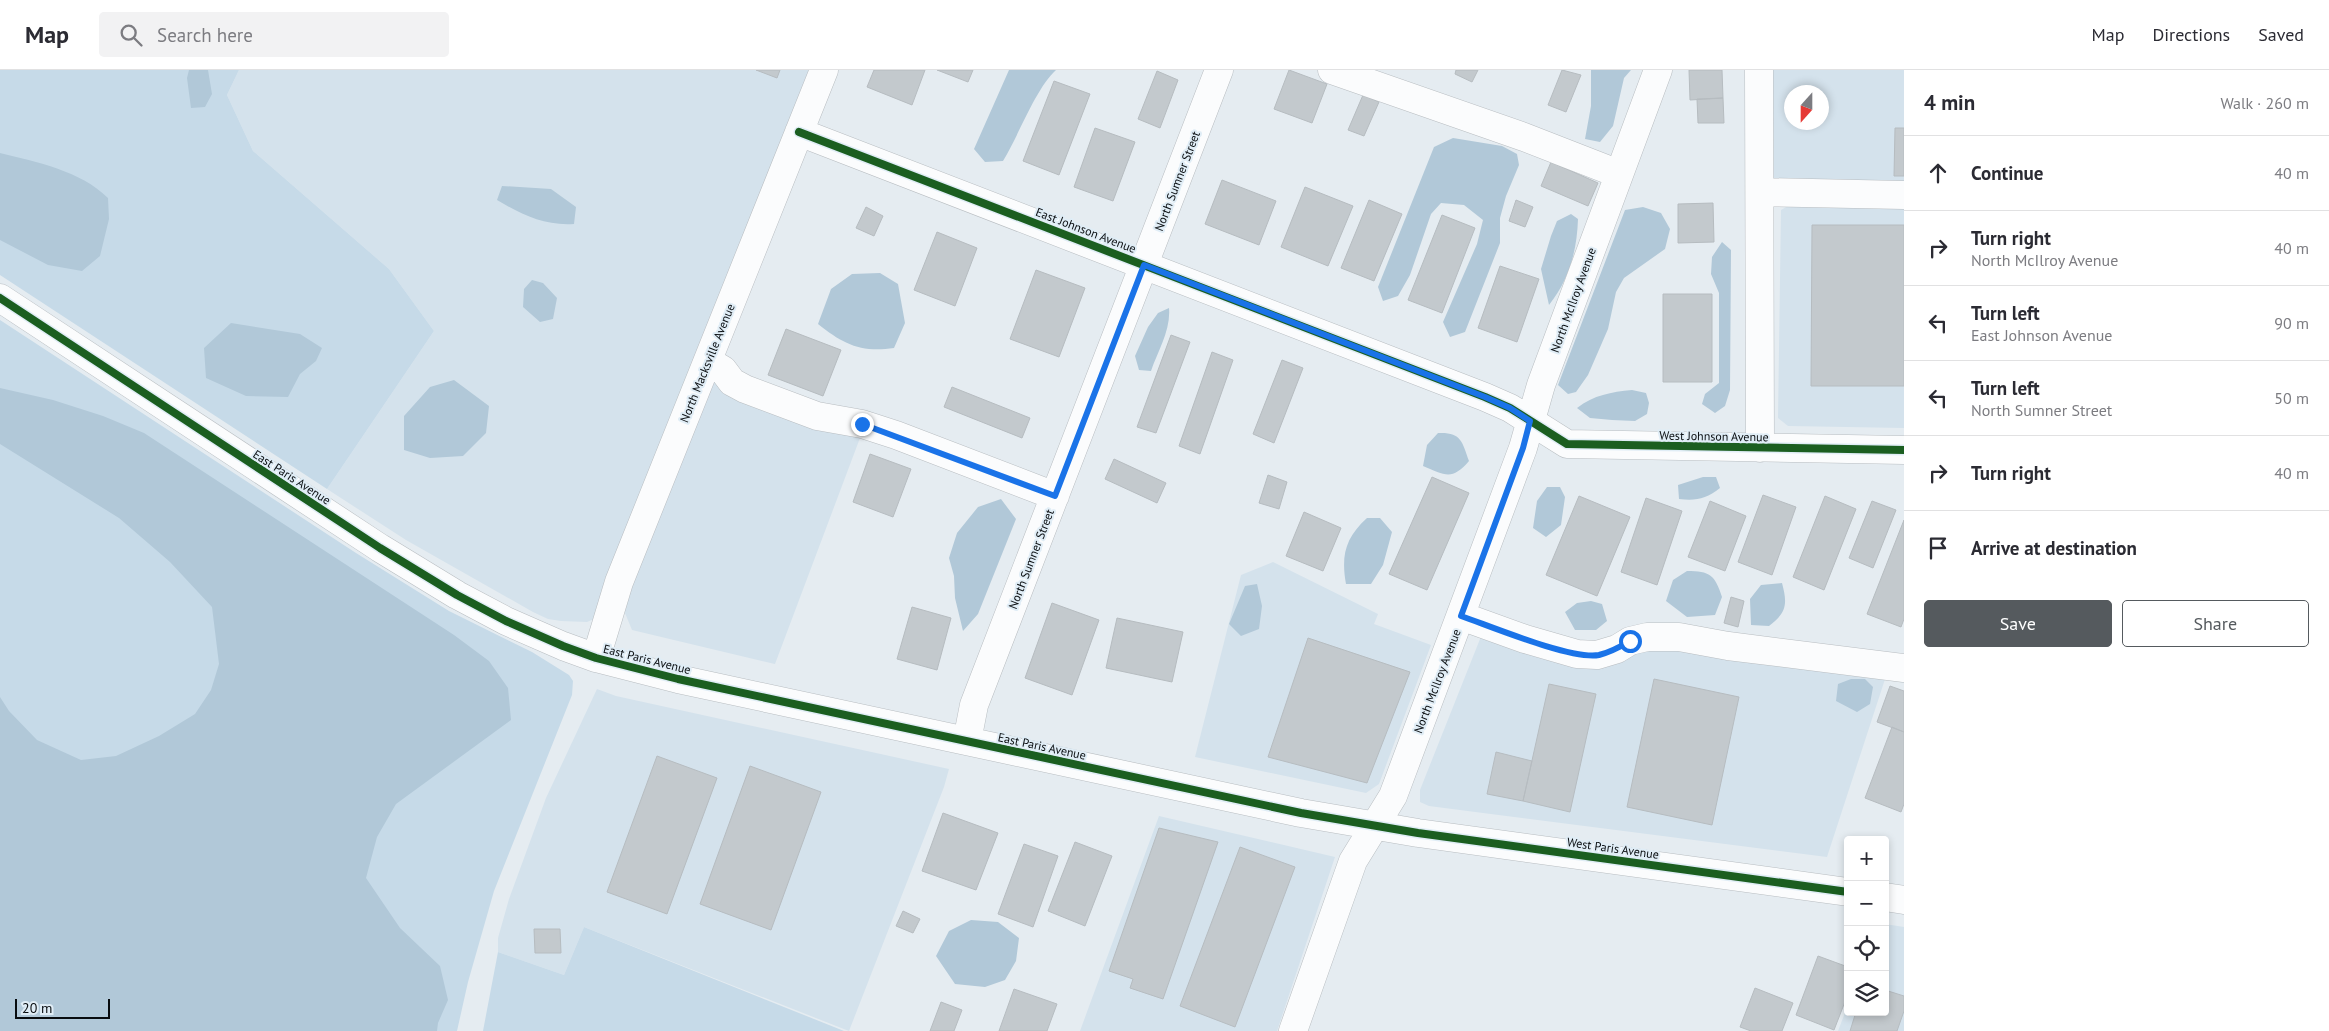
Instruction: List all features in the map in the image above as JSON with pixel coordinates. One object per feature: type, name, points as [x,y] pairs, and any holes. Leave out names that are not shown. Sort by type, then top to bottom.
[{"type":"street","name":"North Macksville Avenue","points":[[596,658],[619,582],[824,70]]},
{"type":"street","name":"North Sumner Street","points":[[967,741],[974,704],[1220,70]]},
{"type":"street","points":[[1332,70],[1524,137],[1619,174]]},
{"type":"street","name":"North McIlroy Avenue","points":[[1293,1031],[1353,861],[1393,796],[1523,448],[1530,421],[1658,70]]},
{"type":"street","points":[[1759,70],[1760,448]]},
{"type":"street","name":"East Johnson Avenue","points":[[799,132],[1485,397],[1510,408],[1530,421]]},
{"type":"street","points":[[1760,192],[1904,195]]},
{"type":"street","name":"East Paris Avenue","points":[[0,298],[380,548],[457,595],[506,621],[596,658],[678,680],[1301,813],[1375,826]]},
{"type":"street","points":[[708,361],[724,370],[732,382],[745,389],[817,416],[862,424],[896,435],[1055,496]]},
{"type":"street","name":"West Johnson Avenue","points":[[1530,421],[1567,444],[1904,450]]},
{"type":"street","points":[[1461,616],[1525,639],[1577,654],[1597,655],[1617,649],[1630,641],[1647,637],[1678,637],[1728,646],[1904,668]]},
{"type":"street","name":"West Paris Avenue","points":[[1375,826],[1844,891]]},
{"type":"street","points":[[1889,898],[1904,900]]},
{"type":"shaded area","points":[[0,70],[239,70],[227,95],[253,151],[389,269],[434,331],[327,489],[0,275]]},
{"type":"shaded area","points":[[189,70],[208,70],[212,94],[205,107],[191,108],[187,78]]},
{"type":"shaded area","points":[[239,70],[810,70],[594,619],[587,622],[561,621],[548,619],[533,612],[406,540],[327,489],[434,331],[389,269],[253,151],[227,95]]},
{"type":"shaded area","points":[[1009,70],[1056,70],[1035,100],[1003,161],[985,162],[974,149]]},
{"type":"shaded area","points":[[1591,70],[1631,70],[1624,78],[1613,126],[1600,142],[1585,139],[1591,106]]},
{"type":"shaded area","points":[[1768,70],[1904,70],[1904,188],[1772,179]]},
{"type":"shaded area","points":[[1453,138],[1502,146],[1517,154],[1519,165],[1506,196],[1500,218],[1500,243],[1465,332],[1450,337],[1443,322],[1477,244],[1483,220],[1464,205],[1441,203],[1431,214],[1410,275],[1398,296],[1383,301],[1378,287],[1434,147]]},
{"type":"shaded area","points":[[0,153],[72,174],[108,198],[109,219],[100,256],[82,271],[48,265],[0,240]]},
{"type":"shaded area","points":[[502,186],[551,189],[576,207],[574,224],[543,221],[497,200]]},
{"type":"shaded area","points":[[1788,206],[1904,209],[1904,428],[1788,426],[1778,418],[1781,210]]},
{"type":"shaded area","points":[[1643,207],[1661,213],[1670,229],[1665,249],[1624,278],[1616,292],[1608,329],[1588,375],[1576,392],[1568,394],[1558,385],[1625,210]]},
{"type":"shaded area","points":[[1571,214],[1578,219],[1574,254],[1562,286],[1549,305],[1541,269],[1557,221]]},
{"type":"shaded area","points":[[1722,242],[1731,250],[1730,390],[1725,406],[1715,413],[1702,404],[1705,394],[1719,383],[1719,293],[1711,274],[1712,257]]},
{"type":"shaded area","points":[[880,273],[898,284],[905,323],[894,348],[862,348],[844,342],[818,324],[831,289],[852,274]]},
{"type":"shaded area","points":[[532,280],[543,283],[557,298],[553,319],[540,322],[523,307],[524,289]]},
{"type":"shaded area","points":[[1169,308],[1166,332],[1151,371],[1139,370],[1135,356],[1148,327],[1158,313]]},
{"type":"shaded area","points":[[0,320],[356,553],[449,611],[532,652],[569,675],[573,681],[572,695],[494,891],[468,982],[457,1031],[0,1031]]},
{"type":"shaded area","points":[[231,323],[300,334],[322,348],[316,361],[300,374],[288,397],[246,396],[206,378],[204,348]]},
{"type":"shaded area","points":[[454,380],[489,406],[486,433],[463,456],[430,458],[404,450],[404,416],[430,387]]},
{"type":"shaded area","points":[[714,380],[863,430],[775,664],[632,630],[625,613],[626,599]]},
{"type":"shaded area","points":[[0,388],[53,400],[103,416],[144,433],[454,635],[489,661],[508,688],[511,720],[396,804],[377,837],[366,878],[400,928],[440,966],[448,1000],[438,1023],[437,1031],[0,1031],[0,697],[9,711],[37,740],[81,760],[116,756],[159,736],[195,714],[211,690],[219,664],[212,607],[170,562],[119,518],[0,444]]},
{"type":"shaded area","points":[[1632,390],[1646,393],[1649,403],[1647,414],[1635,421],[1590,418],[1577,408],[1603,395]]},
{"type":"shaded area","points":[[1438,433],[1456,436],[1460,439],[1467,454],[1469,461],[1453,474],[1443,474],[1423,466],[1427,445]]},
{"type":"shaded area","points":[[1703,477],[1716,477],[1720,488],[1710,495],[1701,498],[1691,500],[1679,499],[1678,485]]},
{"type":"shaded area","points":[[1547,487],[1560,487],[1565,497],[1561,525],[1546,537],[1533,528],[1537,501]]},
{"type":"shaded area","points":[[1001,499],[1016,519],[978,614],[963,631],[955,598],[954,576],[949,558],[957,533],[978,507]]},
{"type":"shaded area","points":[[1367,518],[1380,518],[1392,532],[1383,565],[1371,584],[1346,584],[1344,565],[1346,548],[1349,540]]},
{"type":"shaded area","points":[[1273,562],[1378,614],[1374,624],[1431,645],[1379,784],[1366,793],[1195,757],[1241,575]]},
{"type":"shaded area","points":[[1687,571],[1706,573],[1714,579],[1722,597],[1715,615],[1687,617],[1666,601],[1673,580]]},
{"type":"shaded area","points":[[1782,583],[1785,603],[1779,617],[1769,626],[1751,625],[1750,599],[1761,585]]},
{"type":"shaded area","points":[[1257,584],[1262,606],[1259,629],[1241,636],[1229,624],[1245,586]]},
{"type":"shaded area","points":[[1591,601],[1602,604],[1607,621],[1596,630],[1575,630],[1565,612],[1577,603]]},
{"type":"shaded area","points":[[1482,634],[1496,637],[1648,644],[1887,673],[1827,857],[1429,806],[1420,802],[1420,790]]},
{"type":"shaded area","points":[[1851,679],[1865,679],[1873,687],[1870,704],[1857,712],[1836,701],[1838,684]]},
{"type":"shaded area","points":[[597,689],[616,696],[949,769],[944,787],[849,1031],[584,927],[564,975],[498,952],[498,938],[509,899],[546,798]]},
{"type":"shaded area","points":[[1159,816],[1335,857],[1277,1031],[1080,1031]]},
{"type":"shaded area","points":[[971,920],[998,922],[1019,938],[1016,961],[1005,980],[985,987],[955,984],[936,956],[949,931]]},
{"type":"shaded area","points":[[1889,925],[1904,927],[1904,1031],[1838,1031],[1844,1015],[1889,1016]]},
{"type":"shaded area","points":[[584,927],[844,1031],[483,1031],[498,952],[564,975]]},
{"type":"building","points":[[756,70],[780,70],[777,78]]},
{"type":"building","points":[[874,70],[925,70],[912,105],[867,87]]},
{"type":"building","points":[[937,70],[973,70],[968,82]]},
{"type":"building","points":[[1289,70],[1327,84],[1312,123],[1274,109]]},
{"type":"building","points":[[1456,70],[1478,70],[1472,82],[1455,74]]},
{"type":"building","points":[[1562,70],[1581,75],[1566,112],[1548,105]]},
{"type":"building","points":[[1689,70],[1722,70],[1723,98],[1690,100]]},
{"type":"building","points":[[1157,71],[1178,80],[1160,128],[1138,119]]},
{"type":"building","points":[[1054,81],[1090,94],[1059,175],[1023,161]]},
{"type":"building","points":[[1363,95],[1379,102],[1364,136],[1348,130]]},
{"type":"building","points":[[1723,98],[1724,123],[1698,123],[1697,99]]},
{"type":"building","points":[[1095,128],[1135,142],[1113,201],[1074,187]]},
{"type":"building","points":[[1895,128],[1904,128],[1904,176],[1894,176]]},
{"type":"building","points":[[1551,162],[1598,183],[1588,206],[1541,186]]},
{"type":"building","points":[[1222,180],[1276,201],[1259,245],[1205,224]]},
{"type":"building","points":[[1305,187],[1353,206],[1328,266],[1281,247]]},
{"type":"building","points":[[1369,200],[1402,214],[1374,281],[1341,268]]},
{"type":"building","points":[[1516,200],[1533,207],[1525,227],[1509,221]]},
{"type":"building","points":[[1713,203],[1714,242],[1678,243],[1678,204]]},
{"type":"building","points":[[866,207],[883,216],[874,236],[856,228]]},
{"type":"building","points":[[1442,215],[1475,228],[1442,313],[1408,300]]},
{"type":"building","points":[[1812,225],[1904,225],[1904,386],[1811,386]]},
{"type":"building","points":[[937,232],[977,248],[955,306],[914,290]]},
{"type":"building","points":[[1500,266],[1539,279],[1517,342],[1478,328]]},
{"type":"building","points":[[1036,270],[1085,288],[1059,357],[1010,339]]},
{"type":"building","points":[[1663,294],[1712,294],[1712,382],[1663,382]]},
{"type":"building","points":[[786,329],[841,350],[823,396],[768,375]]},
{"type":"building","points":[[1171,335],[1190,342],[1156,433],[1137,427]]},
{"type":"building","points":[[1212,352],[1233,360],[1200,454],[1179,446]]},
{"type":"building","points":[[1282,360],[1303,368],[1274,443],[1253,434]]},
{"type":"building","points":[[952,387],[1030,418],[1022,438],[944,407]]},
{"type":"building","points":[[870,454],[911,469],[893,517],[853,502]]},
{"type":"building","points":[[1114,459],[1166,483],[1157,503],[1105,479]]},
{"type":"building","points":[[1268,475],[1287,482],[1279,509],[1259,503]]},
{"type":"building","points":[[1432,477],[1469,493],[1427,590],[1389,574]]},
{"type":"building","points":[[1763,495],[1796,507],[1772,575],[1738,562]]},
{"type":"building","points":[[1579,496],[1630,517],[1597,596],[1546,575]]},
{"type":"building","points":[[1825,496],[1856,509],[1824,590],[1793,577]]},
{"type":"building","points":[[1646,498],[1682,511],[1657,585],[1621,572]]},
{"type":"building","points":[[1710,501],[1746,516],[1725,571],[1688,557]]},
{"type":"building","points":[[1872,501],[1896,510],[1873,568],[1849,558]]},
{"type":"building","points":[[1304,512],[1341,528],[1323,571],[1286,556]]},
{"type":"building","points":[[1904,520],[1904,619],[1901,627],[1867,614]]},
{"type":"building","points":[[1731,597],[1744,601],[1738,627],[1724,623]]},
{"type":"building","points":[[1052,603],[1099,620],[1072,695],[1025,678]]},
{"type":"building","points":[[912,607],[951,618],[937,670],[897,659]]},
{"type":"building","points":[[1117,618],[1183,632],[1172,682],[1106,668]]},
{"type":"building","points":[[1308,638],[1410,672],[1367,783],[1268,757]]},
{"type":"building","points":[[1654,679],[1739,697],[1712,825],[1627,807]]},
{"type":"building","points":[[1549,684],[1596,694],[1570,812],[1523,801]]},
{"type":"building","points":[[1890,686],[1904,691],[1904,732],[1877,722]]},
{"type":"building","points":[[1892,727],[1904,732],[1904,804],[1901,812],[1865,798]]},
{"type":"building","points":[[1496,752],[1532,761],[1523,801],[1487,794]]},
{"type":"building","points":[[657,756],[717,778],[667,914],[607,892]]},
{"type":"building","points":[[750,766],[821,792],[771,930],[700,904]]},
{"type":"building","points":[[943,813],[998,833],[976,890],[922,871]]},
{"type":"building","points":[[1159,828],[1218,842],[1163,999],[1130,988],[1133,979],[1109,971]]},
{"type":"building","points":[[1075,842],[1112,856],[1085,926],[1048,911]]},
{"type":"building","points":[[1024,844],[1058,856],[1033,927],[998,914]]},
{"type":"building","points":[[1240,847],[1295,867],[1235,1027],[1180,1006]]},
{"type":"building","points":[[903,911],[920,919],[913,933],[896,926]]},
{"type":"building","points":[[534,929],[560,929],[561,953],[535,953]]},
{"type":"building","points":[[1818,956],[1844,966],[1844,1004],[1834,1030],[1796,1015]]},
{"type":"building","points":[[1755,988],[1793,1003],[1782,1031],[1751,1031],[1740,1027]]},
{"type":"building","points":[[1014,989],[1057,1004],[1047,1031],[999,1031]]},
{"type":"building","points":[[1889,991],[1904,996],[1904,1011],[1897,1031],[1850,1031],[1855,1016],[1889,1016]]},
{"type":"building","points":[[941,1002],[962,1010],[954,1031],[930,1031]]},
{"type":"cycle path","points":[[799,132],[1485,397],[1510,408],[1567,444],[1904,450]]},
{"type":"cycle path","points":[[0,298],[380,548],[457,595],[506,621],[596,658],[678,679],[1301,813],[1418,833],[1844,891]]},
{"type":"route","points":[[862,424],[896,435],[1005,479],[1055,496],[1144,265],[1485,397],[1510,408],[1530,421],[1523,448],[1461,616],[1525,639],[1577,654],[1597,655],[1617,649],[1630,641]]}]
